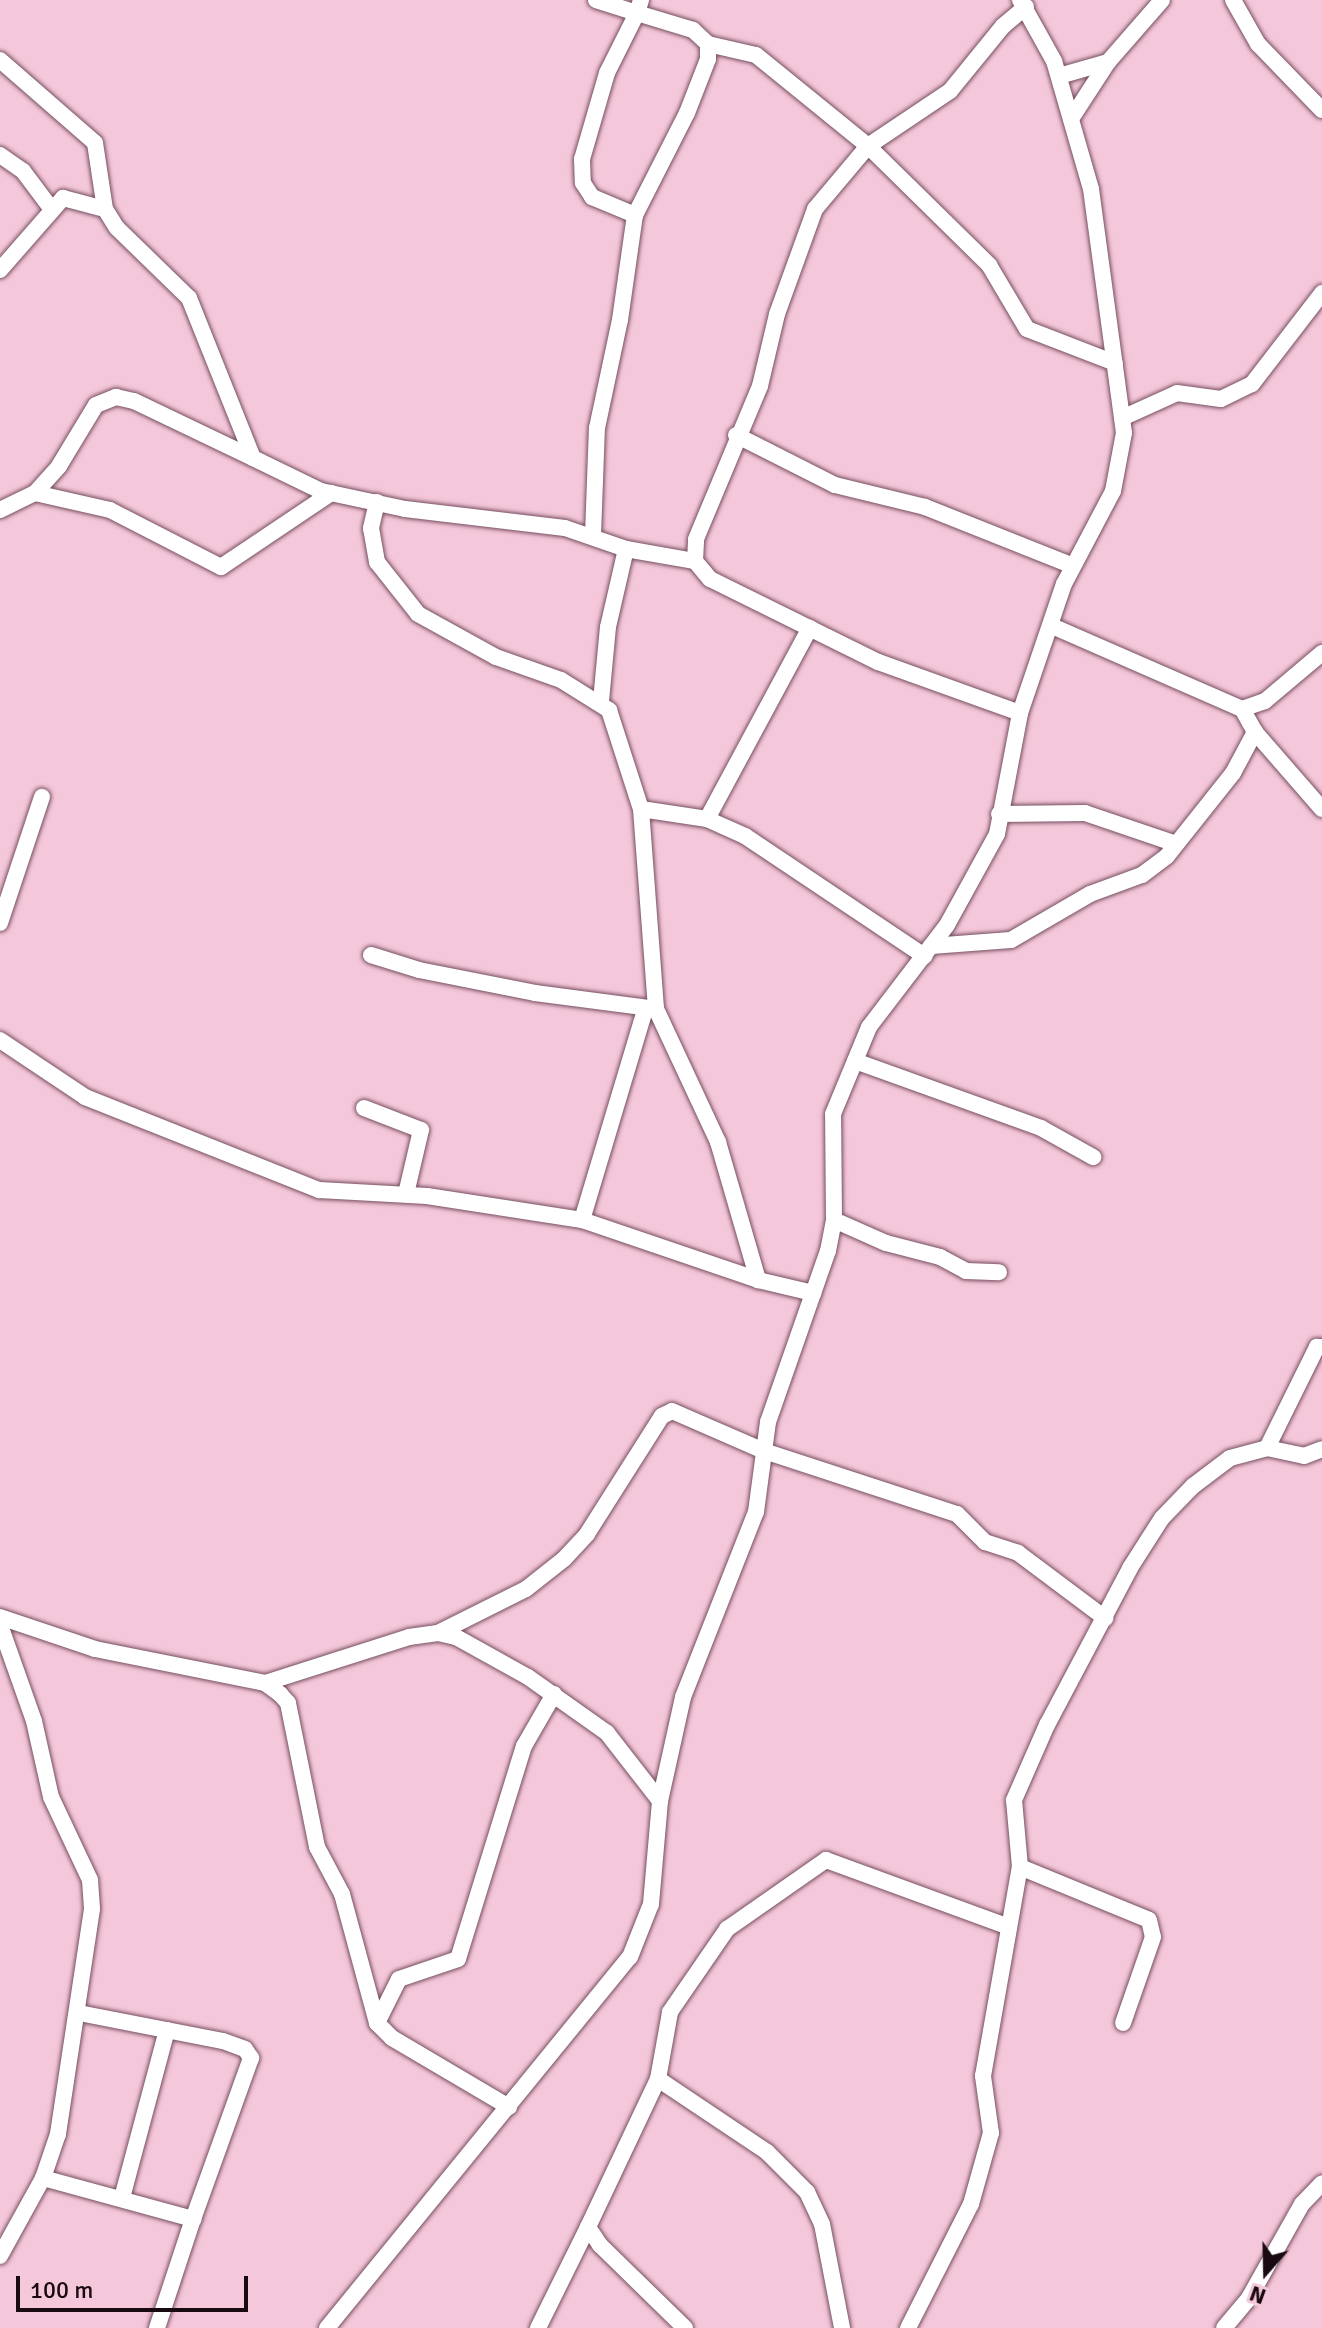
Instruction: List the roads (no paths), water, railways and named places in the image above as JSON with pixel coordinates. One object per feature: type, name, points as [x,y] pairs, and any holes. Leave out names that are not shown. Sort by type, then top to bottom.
[{"type":"street","points":[[596,0],[639,7],[693,30],[708,44],[756,55],[868,146],[989,265],[1027,329],[1065,348],[1115,363]]},
{"type":"street","points":[[1071,119],[1108,62],[1162,0]]},
{"type":"street","points":[[1233,0],[1258,44],[1322,110]]},
{"type":"street","points":[[327,2328],[630,1957],[651,1904],[660,1801],[683,1697],[756,1512],[768,1422],[813,1293],[834,1220],[833,1114],[869,1027],[928,951],[997,834],[1020,713],[1073,566],[1113,491],[1122,418],[1091,189],[1059,76],[1023,3],[950,91],[868,146],[815,209],[777,314],[760,386],[736,435],[696,539],[695,561]]},
{"type":"street","points":[[635,215],[592,197],[583,183],[582,159],[607,73],[639,7]]},
{"type":"street","points":[[593,535],[597,428],[635,215],[687,113],[708,59],[708,44]]},
{"type":"street","points":[[0,60],[95,143],[105,209],[117,228],[189,298],[253,458]]},
{"type":"street","points":[[1059,76],[1108,62]]},
{"type":"street","points":[[0,155],[23,171],[50,207]]},
{"type":"street","points":[[0,270],[50,207],[63,198],[75,198],[105,209]]},
{"type":"street","points":[[1122,418],[1177,393],[1221,399],[1252,384],[1322,293]]},
{"type":"street","points":[[0,510],[35,493],[59,466],[96,405],[116,397],[134,401],[253,458],[299,484],[377,502],[593,535],[626,549],[695,561],[710,579],[810,628],[915,677],[1020,713]]},
{"type":"street","points":[[736,435],[835,485],[925,507],[1073,566]]},
{"type":"street","points":[[35,493],[110,510],[221,567],[331,493]]},
{"type":"street","points":[[377,502],[371,528],[377,562],[418,614],[496,657],[601,701],[609,710],[641,809],[650,1009],[582,1220]]},
{"type":"street","points":[[601,701],[602,666],[626,549]]},
{"type":"street","points":[[1052,626],[1242,709],[1255,732],[1322,809]]},
{"type":"street","points":[[707,819],[810,628]]},
{"type":"street","points":[[1242,709],[1265,701],[1322,653]]},
{"type":"street","points":[[641,809],[707,819],[745,836],[928,951],[1011,940],[1090,894],[1142,875],[1176,844],[1233,773],[1255,732]]},
{"type":"street","points":[[0,923],[42,797]]},
{"type":"street","points":[[999,814],[1085,813],[1176,844]]},
{"type":"street","points":[[371,955],[419,970],[650,1009]]},
{"type":"street","points":[[650,1009],[718,1142],[758,1280]]},
{"type":"street","points":[[0,1040],[85,1097],[233,1152],[297,1183],[337,1192],[406,1194],[582,1220],[758,1280],[813,1293]]},
{"type":"street","points":[[855,1061],[1041,1128],[1093,1157]]},
{"type":"street","points":[[364,1108],[421,1130],[406,1194]]},
{"type":"street","points":[[834,1220],[886,1243],[940,1257],[966,1271],[999,1272]]},
{"type":"street","points":[[1267,1448],[1317,1347],[1322,1347]]},
{"type":"street","points":[[0,1617],[95,1649],[265,1683],[409,1637],[438,1633],[526,1589],[564,1559],[587,1534],[662,1416],[672,1411],[764,1451],[957,1514],[985,1542],[1018,1553],[1105,1618]]},
{"type":"street","points":[[908,2328],[971,2204],[991,2133],[983,2076],[1020,1867],[1014,1800],[1105,1618],[1162,1518],[1230,1458],[1267,1448],[1304,1456],[1322,1449]]},
{"type":"street","points":[[0,1625],[34,1721],[51,1797],[90,1880],[91,1924],[58,2134],[43,2178],[0,2256]]},
{"type":"street","points":[[438,1633],[470,1643],[554,1694],[607,1733],[660,1801]]},
{"type":"street","points":[[265,1683],[288,1703],[308,1815],[317,1847],[342,1894],[377,2023],[383,2032],[509,2107]]},
{"type":"street","points":[[377,2023],[399,1979],[458,1959],[524,1746],[554,1694]]},
{"type":"street","points":[[538,2328],[658,2079],[670,2012],[727,1929],[826,1860],[1009,1927]]},
{"type":"street","points":[[1020,1867],[1149,1920],[1153,1937],[1123,2023]]},
{"type":"street","points":[[79,2013],[223,2041],[245,2049],[251,2058],[157,2328]]},
{"type":"street","points":[[122,2198],[167,2030]]},
{"type":"street","points":[[658,2079],[767,2152],[807,2192],[822,2224],[842,2328]]},
{"type":"street","points":[[43,2178],[193,2219]]},
{"type":"street","points":[[1224,2328],[1249,2298],[1302,2204],[1322,2183]]},
{"type":"street","points":[[588,2227],[600,2245],[685,2328]]}]
